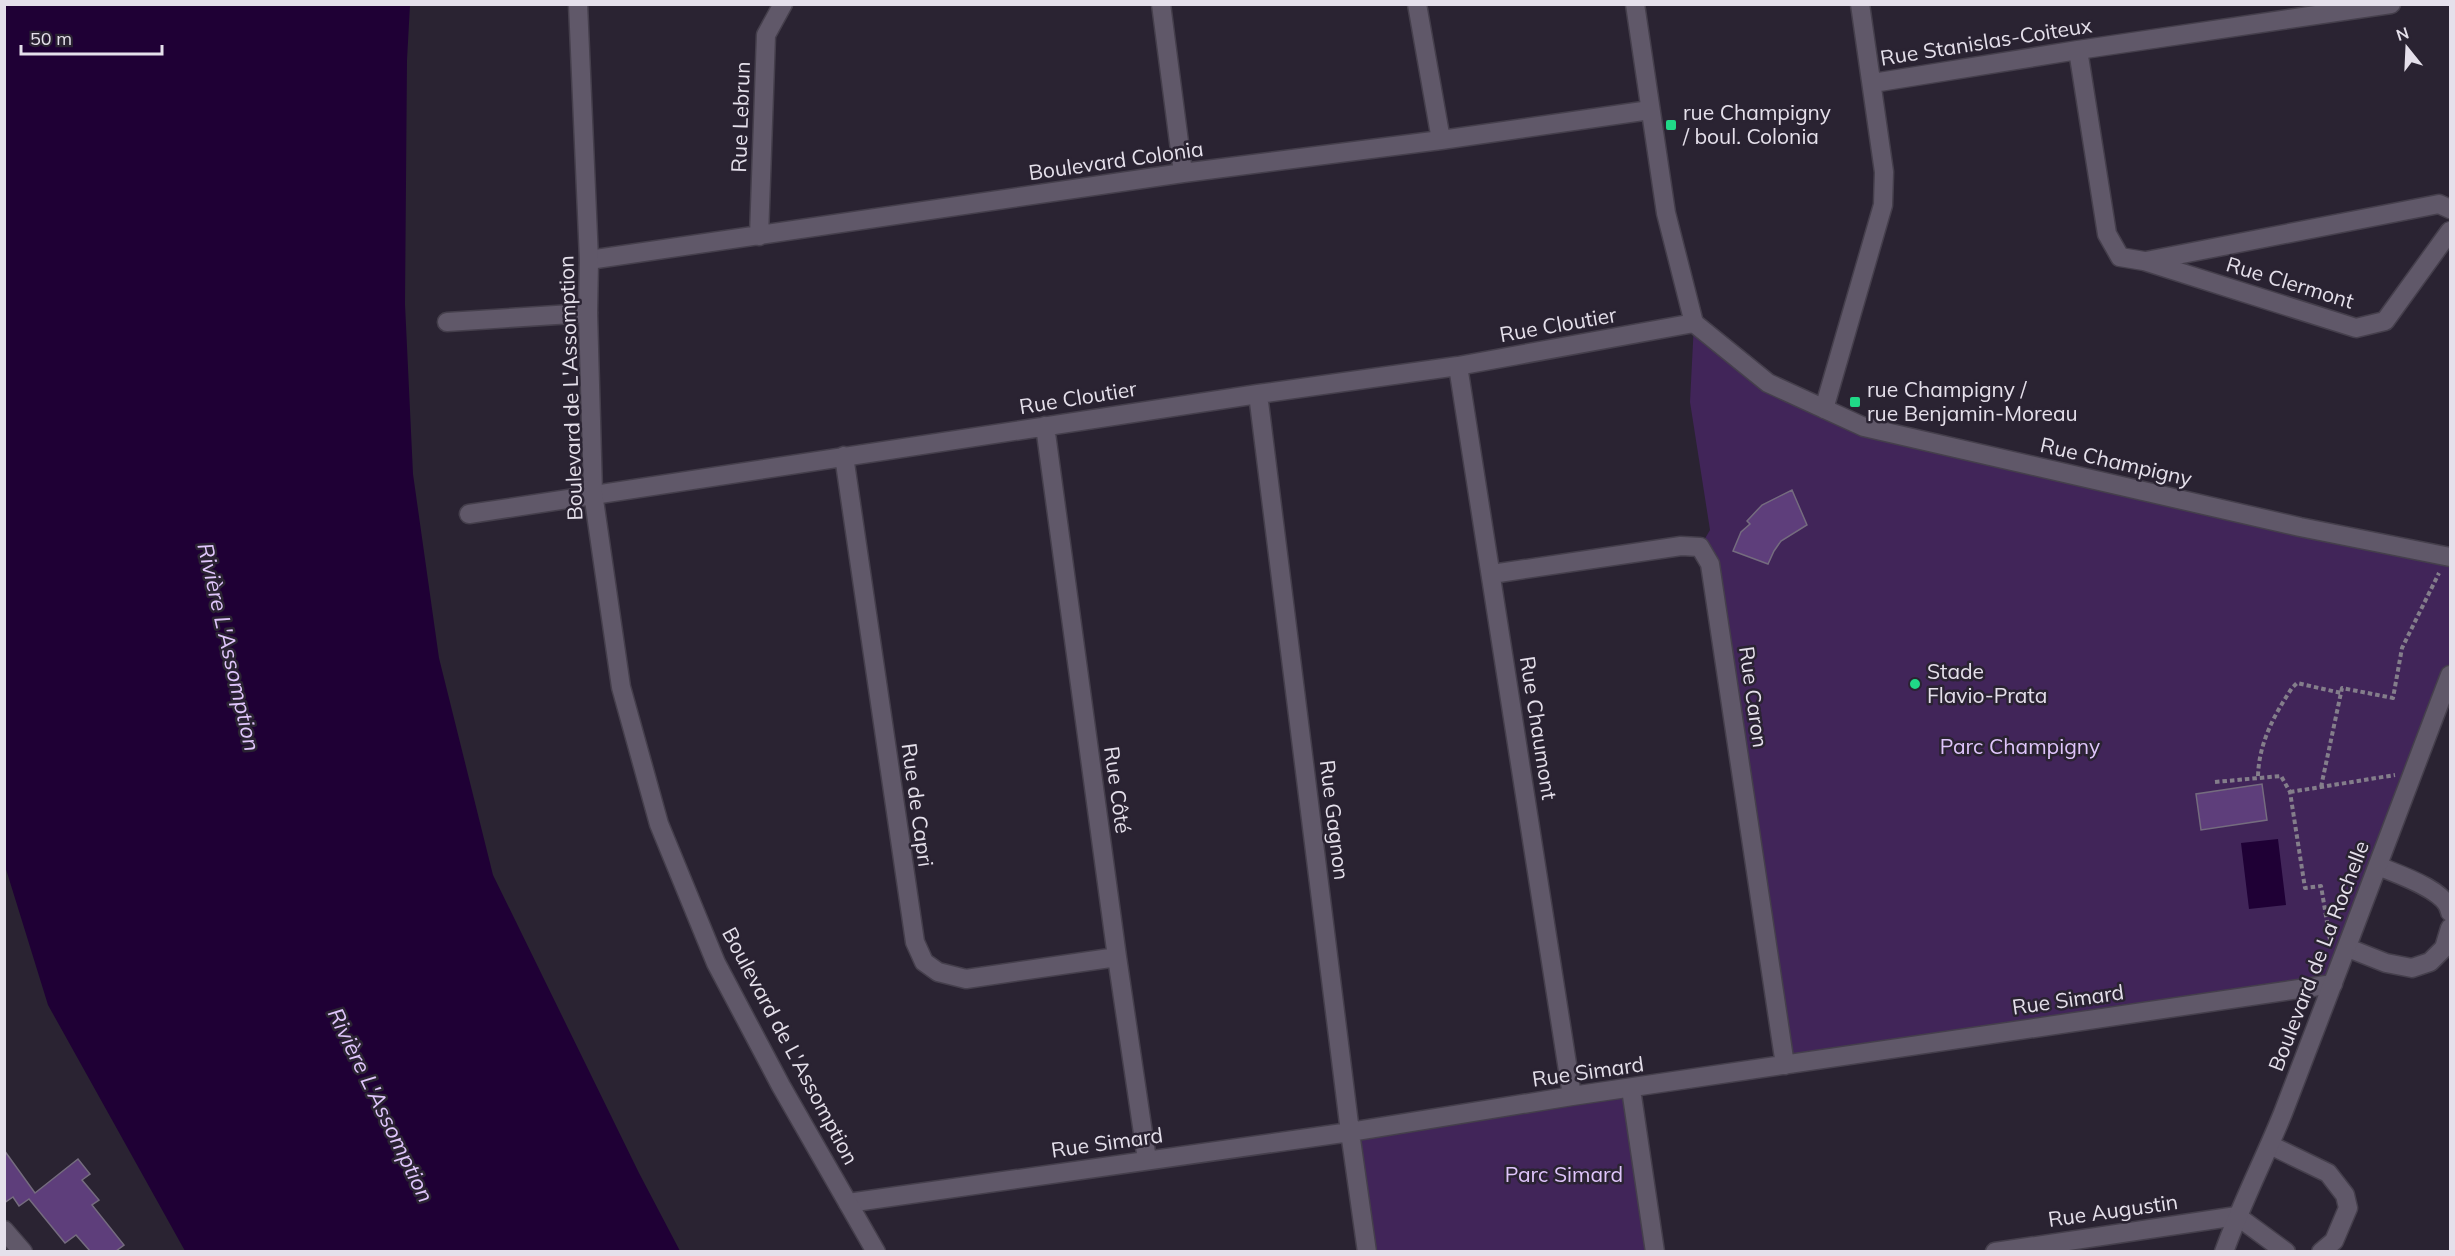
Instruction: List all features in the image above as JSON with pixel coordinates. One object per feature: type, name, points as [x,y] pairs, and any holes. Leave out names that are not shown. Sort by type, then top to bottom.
[{"type":"street","name":"Boulevard de L'Assomption","points":[[578,4],[589,260],[588,313],[593,494],[621,687],[659,824],[716,963],[781,1086],[876,1251]]},
{"type":"street","name":"Rue Lebrun","points":[[759,236],[766,35],[783,4]]},
{"type":"street","points":[[1161,4],[1183,173]]},
{"type":"street","points":[[1417,4],[1441,140]]},
{"type":"street","points":[[1635,4],[1666,213],[1694,323]]},
{"type":"street","points":[[1824,409],[1882,205],[1884,172],[1860,4]]},
{"type":"street","name":"Rue Stanislas-Coiteux","points":[[1873,83],[2298,11],[2391,4]]},
{"type":"street","name":"Rue Clermont","points":[[2078,50],[2107,234],[2120,257],[2144,261],[2356,328],[2385,321],[2451,231]]},
{"type":"street","name":"Boulevard Colonia","points":[[589,260],[1183,173],[1650,110]]},
{"type":"street","name":"Rue Clermont","points":[[2144,261],[2439,204],[2451,209]]},
{"type":"street","points":[[447,322],[588,313]]},
{"type":"street","name":"Rue Champigny","points":[[1694,323],[1768,383],[1864,427],[2300,527],[2449,557]]},
{"type":"street","name":"Rue Cloutier","points":[[469,514],[1258,394],[1458,366],[1694,323]]},
{"type":"street","name":"Rue Chaumont","points":[[1458,366],[1572,1096]]},
{"type":"street","name":"Rue Gagnon","points":[[1258,394],[1350,1132],[1367,1251]]},
{"type":"street","name":"Rue Côté","points":[[1045,426],[1116,957],[1147,1160]]},
{"type":"street","name":"Rue de Capri","points":[[844,456],[915,942],[924,962],[938,972],[966,979],[1116,957]]},
{"type":"street","name":"Rue Caron","points":[[1492,574],[1681,546],[1700,547],[1710,564],[1785,1065]]},
{"type":"street","name":"Boulevard de La Rochelle","points":[[2224,1251],[2237,1216],[2270,1145],[2333,984],[2339,945],[2378,866],[2451,675]]},
{"type":"street","points":[[2378,866],[2437,892],[2450,907],[2451,912]]},
{"type":"street","points":[[2339,945],[2386,963],[2412,968],[2430,962],[2444,948],[2451,928]]},
{"type":"street","name":"Rue Simard","points":[[848,1203],[1350,1132],[1572,1096],[2333,984]]},
{"type":"street","points":[[1631,1089],[1655,1251]]},
{"type":"street","points":[[2270,1145],[2328,1173],[2345,1195],[2348,1208],[2334,1241],[2321,1251]]},
{"type":"street","points":[[2237,1216],[2286,1251]]},
{"type":"street","name":"Rue Augustin","points":[[1995,1251],[2237,1216]]},
{"type":"street","points":[[4,1230],[23,1251]]},
{"type":"path","points":[[2321,787],[2342,688],[2392,698],[2403,648],[2449,557]]},
{"type":"path","points":[[2258,776],[2258,765],[2267,732],[2280,707],[2297,683],[2342,693]]},
{"type":"path","points":[[2290,792],[2414,772]]},
{"type":"path","points":[[2215,782],[2258,776],[2281,776],[2290,792],[2305,888],[2321,886],[2339,945]]},
{"type":"green space","name":"Parc Champigny","points":[[1694,323],[1768,383],[1824,409],[2450,556],[2450,675],[2337,976],[1785,1065],[1700,547],[1710,530],[1690,402]]},
{"type":"green space","name":"Parc Simard","points":[[1631,1089],[1655,1251],[1367,1251],[1350,1132]]},
{"type":"water","name":"Rivière L'Assomption","points":[[4,5],[410,5],[407,60],[405,304],[413,474],[439,658],[493,875],[639,1173],[680,1251],[185,1251],[48,1005],[5,866]]},
{"type":"water","points":[[2278,839],[2286,905],[2249,909],[2241,843]]},
{"type":"building","points":[[1792,490],[1807,525],[1781,541],[1768,564],[1733,551],[1741,532],[1750,524],[1747,521],[1762,505]]},
{"type":"building","points":[[2262,784],[2267,820],[2201,830],[2196,794]]},
{"type":"building","points":[[4,1150],[35,1193],[78,1159],[90,1174],[82,1180],[99,1200],[92,1205],[124,1245],[116,1251],[90,1251],[76,1235],[65,1243],[29,1199],[19,1206],[13,1197],[4,1203]]},
{"type":"place","name":"rue Champigny / boul. Colonia","points":[[1671,125]]},
{"type":"place","name":"rue Champigny / rue Benjamin-Moreau","points":[[1855,402]]},
{"type":"place","name":"Stade Flavio-Prata","points":[[1915,684]]}]
